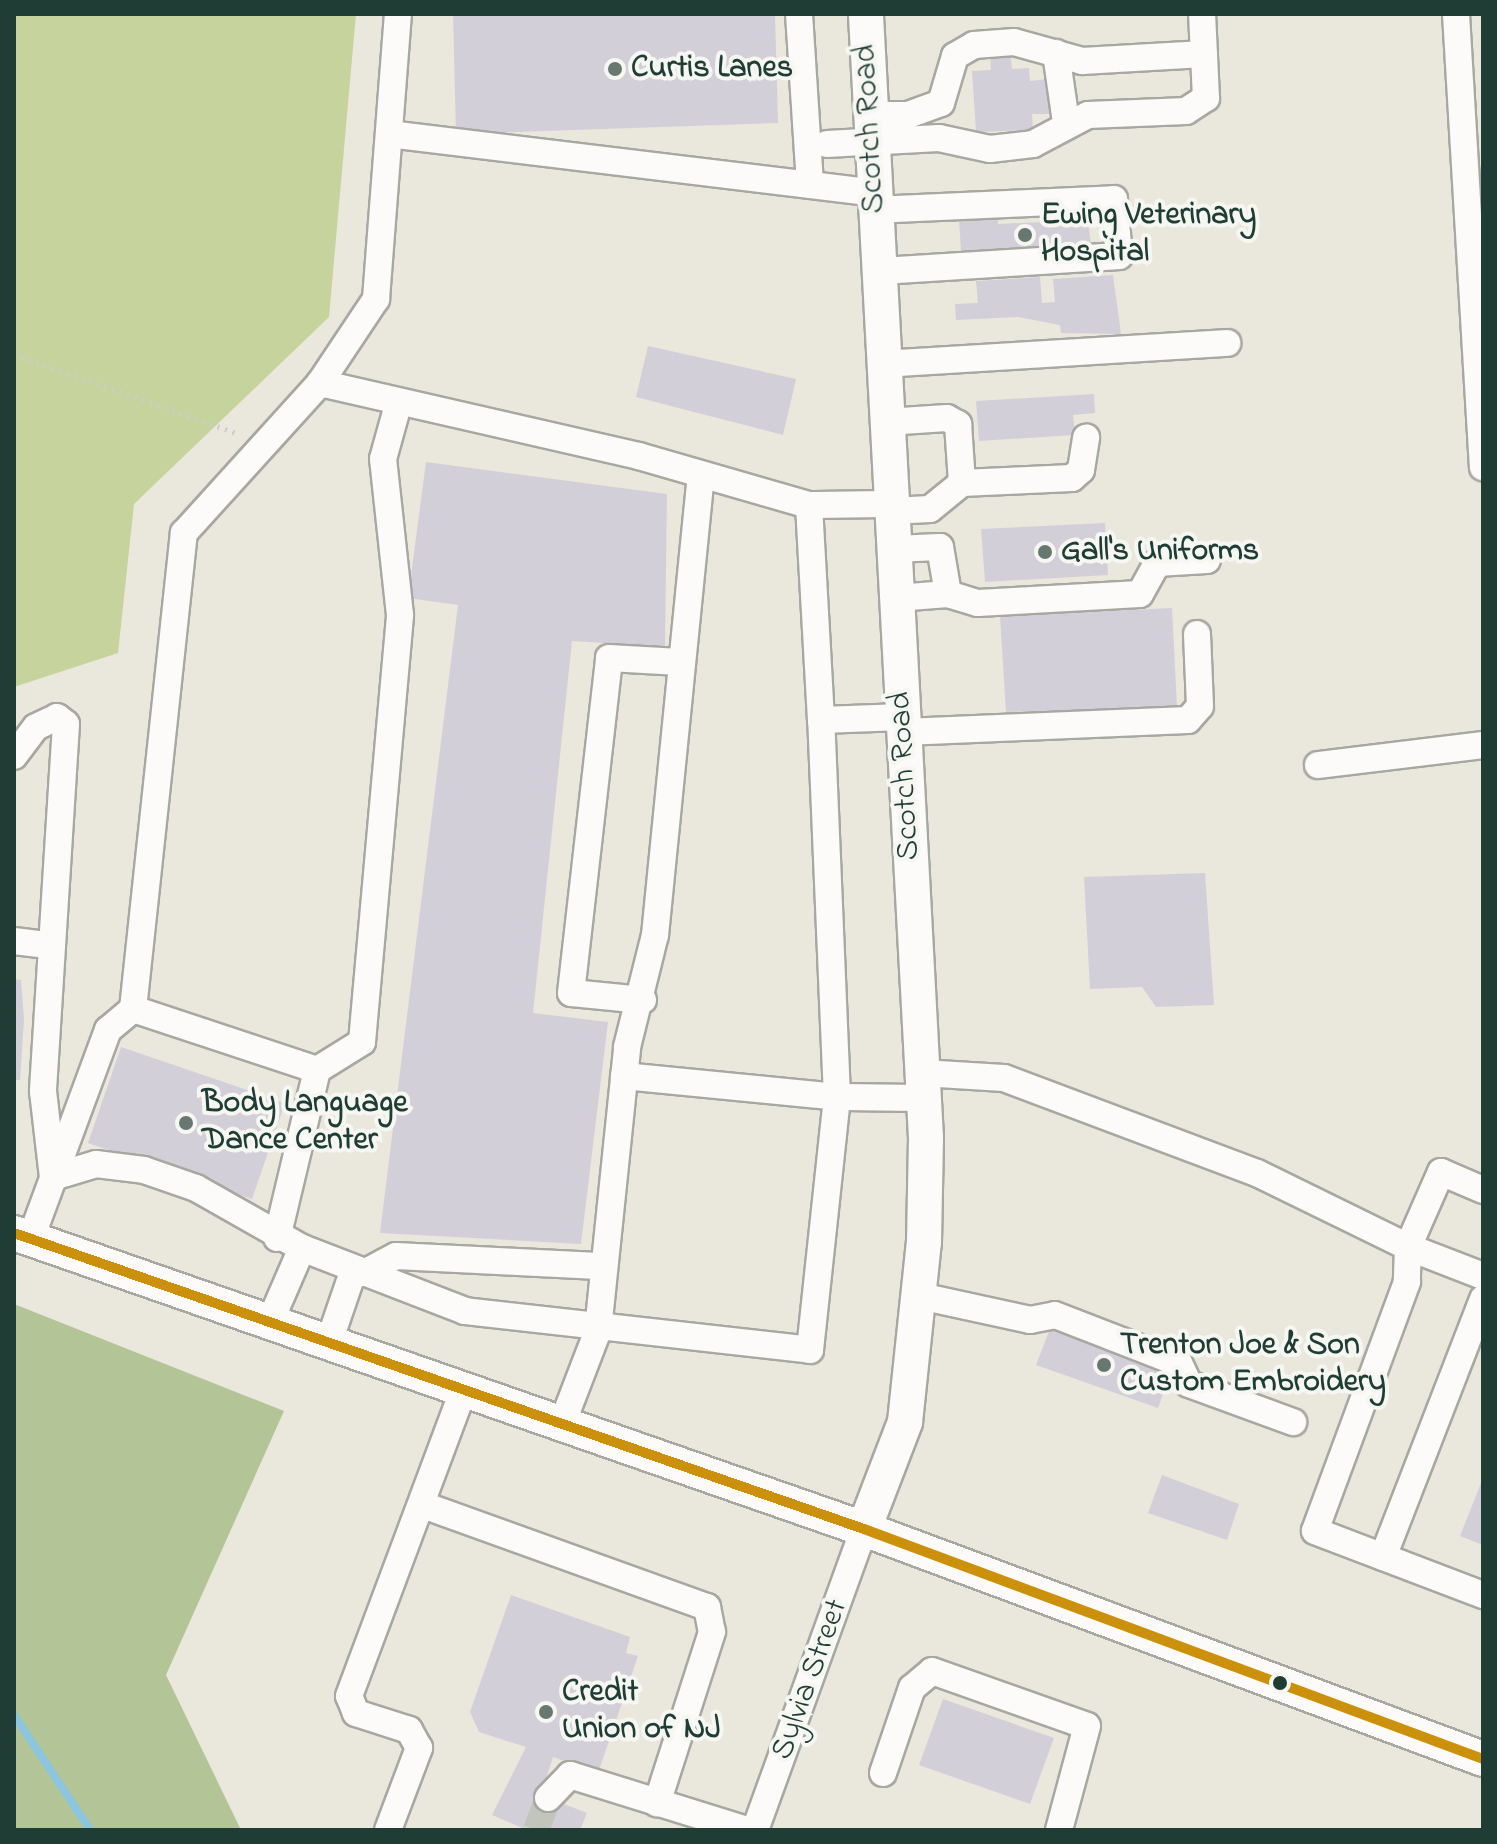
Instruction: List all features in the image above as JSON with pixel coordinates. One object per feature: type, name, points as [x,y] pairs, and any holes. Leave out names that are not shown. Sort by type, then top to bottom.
[{"type":"main road","name":"Scotch Road","points":[[864,1529],[905,1422],[920,1296],[923,1085],[866,14]]},
{"type":"main road","points":[[22,1236],[864,1529],[1483,1759]]},
{"type":"street","points":[[22,1236],[53,1177],[108,1030],[133,1009],[184,533],[320,383],[376,299],[398,14]]},
{"type":"street","points":[[799,14],[810,185]]},
{"type":"street","points":[[871,127],[990,149],[1033,144],[1066,122],[1186,111],[1206,98],[1202,14]]},
{"type":"street","points":[[1456,14],[1483,467]]},
{"type":"street","points":[[827,144],[941,103],[955,56],[974,45],[1014,42],[1082,61],[1204,54]]},
{"type":"street","points":[[1056,53],[1066,122]]},
{"type":"street","points":[[389,134],[810,185],[875,201],[1114,199],[1119,256],[878,271]]},
{"type":"street","points":[[883,364],[1227,343]]},
{"type":"street","points":[[320,383],[398,405],[701,475],[809,505],[930,509],[962,483],[1072,478],[1081,470],[1086,437]]},
{"type":"street","points":[[277,1238],[317,1070],[362,1042],[400,615],[383,459],[398,405]]},
{"type":"street","points":[[886,422],[947,418],[958,424],[962,483]]},
{"type":"street","points":[[562,1424],[598,1330],[624,1076],[643,1000],[701,475]]},
{"type":"street","points":[[53,1177],[96,1164],[144,1170],[196,1188],[277,1238],[465,1311],[598,1330],[810,1350],[837,1097],[809,505]]},
{"type":"street","points":[[893,549],[940,547],[948,594]]},
{"type":"street","points":[[896,598],[948,594],[978,603],[1140,594],[1157,563],[1207,560]]},
{"type":"street","points":[[821,720],[903,724],[1188,720],[1200,706],[1197,634]]},
{"type":"street","points":[[643,1000],[571,993],[609,658],[680,662]]},
{"type":"street","points":[[14,756],[36,727],[57,717],[66,724],[43,1091],[53,1177]]},
{"type":"street","points":[[1318,765],[1483,745]]},
{"type":"street","points":[[14,941],[52,946]]},
{"type":"street","points":[[133,1009],[317,1070]]},
{"type":"street","points":[[624,1076],[837,1097],[1004,1078],[1257,1173],[1408,1247],[1483,1276]]},
{"type":"street","points":[[1483,1190],[1441,1172],[1408,1247],[1407,1282],[1315,1531],[1483,1595]]},
{"type":"street","points":[[270,1322],[302,1248]]},
{"type":"street","points":[[329,1342],[359,1271],[396,1256],[604,1266]]},
{"type":"street","points":[[920,1296],[1030,1320],[1055,1315],[1179,1363],[1189,1384],[1293,1422]]},
{"type":"street","points":[[1383,1557],[1483,1299]]},
{"type":"street","points":[[388,1830],[419,1748],[409,1730],[356,1713],[349,1696],[464,1389]]},
{"type":"street","points":[[423,1505],[707,1607],[712,1632],[657,1803]]},
{"type":"street","name":"Sylvia Street","points":[[755,1830],[864,1529]]},
{"type":"street","points":[[883,1773],[912,1688],[932,1671],[1087,1726],[1059,1830]]},
{"type":"street","points":[[548,1798],[557,1780],[570,1775],[747,1830]]},
{"type":"path","points":[[14,354],[263,443]]},
{"type":"green space","points":[[14,14],[356,14],[329,317],[134,504],[118,653],[14,687]]},
{"type":"green space","points":[[14,1304],[284,1411],[166,1675],[241,1830],[14,1830]]},
{"type":"building","name":"Curtis Lanes","points":[[453,14],[775,14],[778,123],[456,134]]},
{"type":"building","points":[[1010,51],[1012,69],[1029,68],[1030,81],[1048,79],[1050,114],[1032,114],[1033,130],[976,132],[972,71],[991,70],[990,52]]},
{"type":"building","name":"Ewing Veterinary Hospital","points":[[998,217],[998,224],[1088,220],[1091,245],[961,252],[959,218]]},
{"type":"building","points":[[1113,275],[1121,334],[1061,333],[1060,325],[1018,317],[956,320],[955,304],[978,303],[976,281],[1040,277],[1042,303],[1055,302],[1053,279]]},
{"type":"building","points":[[648,346],[796,379],[783,435],[636,397]]},
{"type":"building","points":[[1094,394],[1095,413],[1073,415],[1075,435],[979,441],[976,401]]},
{"type":"building","points":[[426,462],[667,494],[665,647],[572,641],[533,1013],[608,1022],[581,1244],[380,1233],[458,605],[408,598]]},
{"type":"building","name":"Gall's Uniforms","points":[[1105,523],[1108,575],[985,582],[981,529]]},
{"type":"building","points":[[1172,608],[1177,707],[1006,712],[1000,616]]},
{"type":"building","points":[[1205,873],[1214,1005],[1156,1007],[1142,987],[1090,989],[1084,877]]},
{"type":"building","points":[[14,979],[21,980],[24,1019],[20,1080],[14,1080]]},
{"type":"building","name":"Body Language Dance Center","points":[[121,1047],[285,1103],[252,1199],[88,1143]]},
{"type":"building","name":"Trenton Joe & Son Custom Embroidery","points":[[1053,1321],[1173,1366],[1158,1408],[1036,1365]]},
{"type":"building","points":[[1162,1475],[1239,1504],[1227,1540],[1148,1513]]},
{"type":"building","points":[[1483,1478],[1483,1545],[1460,1536]]},
{"type":"building","name":"Credit Union of NJ","points":[[511,1595],[630,1637],[626,1653],[638,1656],[598,1773],[553,1757],[541,1795],[587,1813],[580,1830],[527,1830],[492,1815],[526,1747],[479,1732],[470,1712]]},
{"type":"building","points":[[943,1699],[1054,1738],[1030,1804],[919,1765]]},
{"type":"waterway","points":[[14,1715],[90,1830]]},
{"type":"tunnel","points":[[536,1830],[548,1798]]},
{"type":"transit line","points":[[14,1233],[864,1529],[1483,1759]]},
{"type":"place","name":"Curtis Lanes","points":[[615,69]]},
{"type":"place","name":"Ewing Veterinary Hospital","points":[[1025,235]]},
{"type":"place","name":"Gall's Uniforms","points":[[1045,552]]},
{"type":"place","name":"Body Language Dance Center","points":[[186,1123]]},
{"type":"place","name":"Trenton Joe & Son Custom Embroidery","points":[[1104,1365]]},
{"type":"place","name":"Credit Union of NJ","points":[[546,1712]]}]
